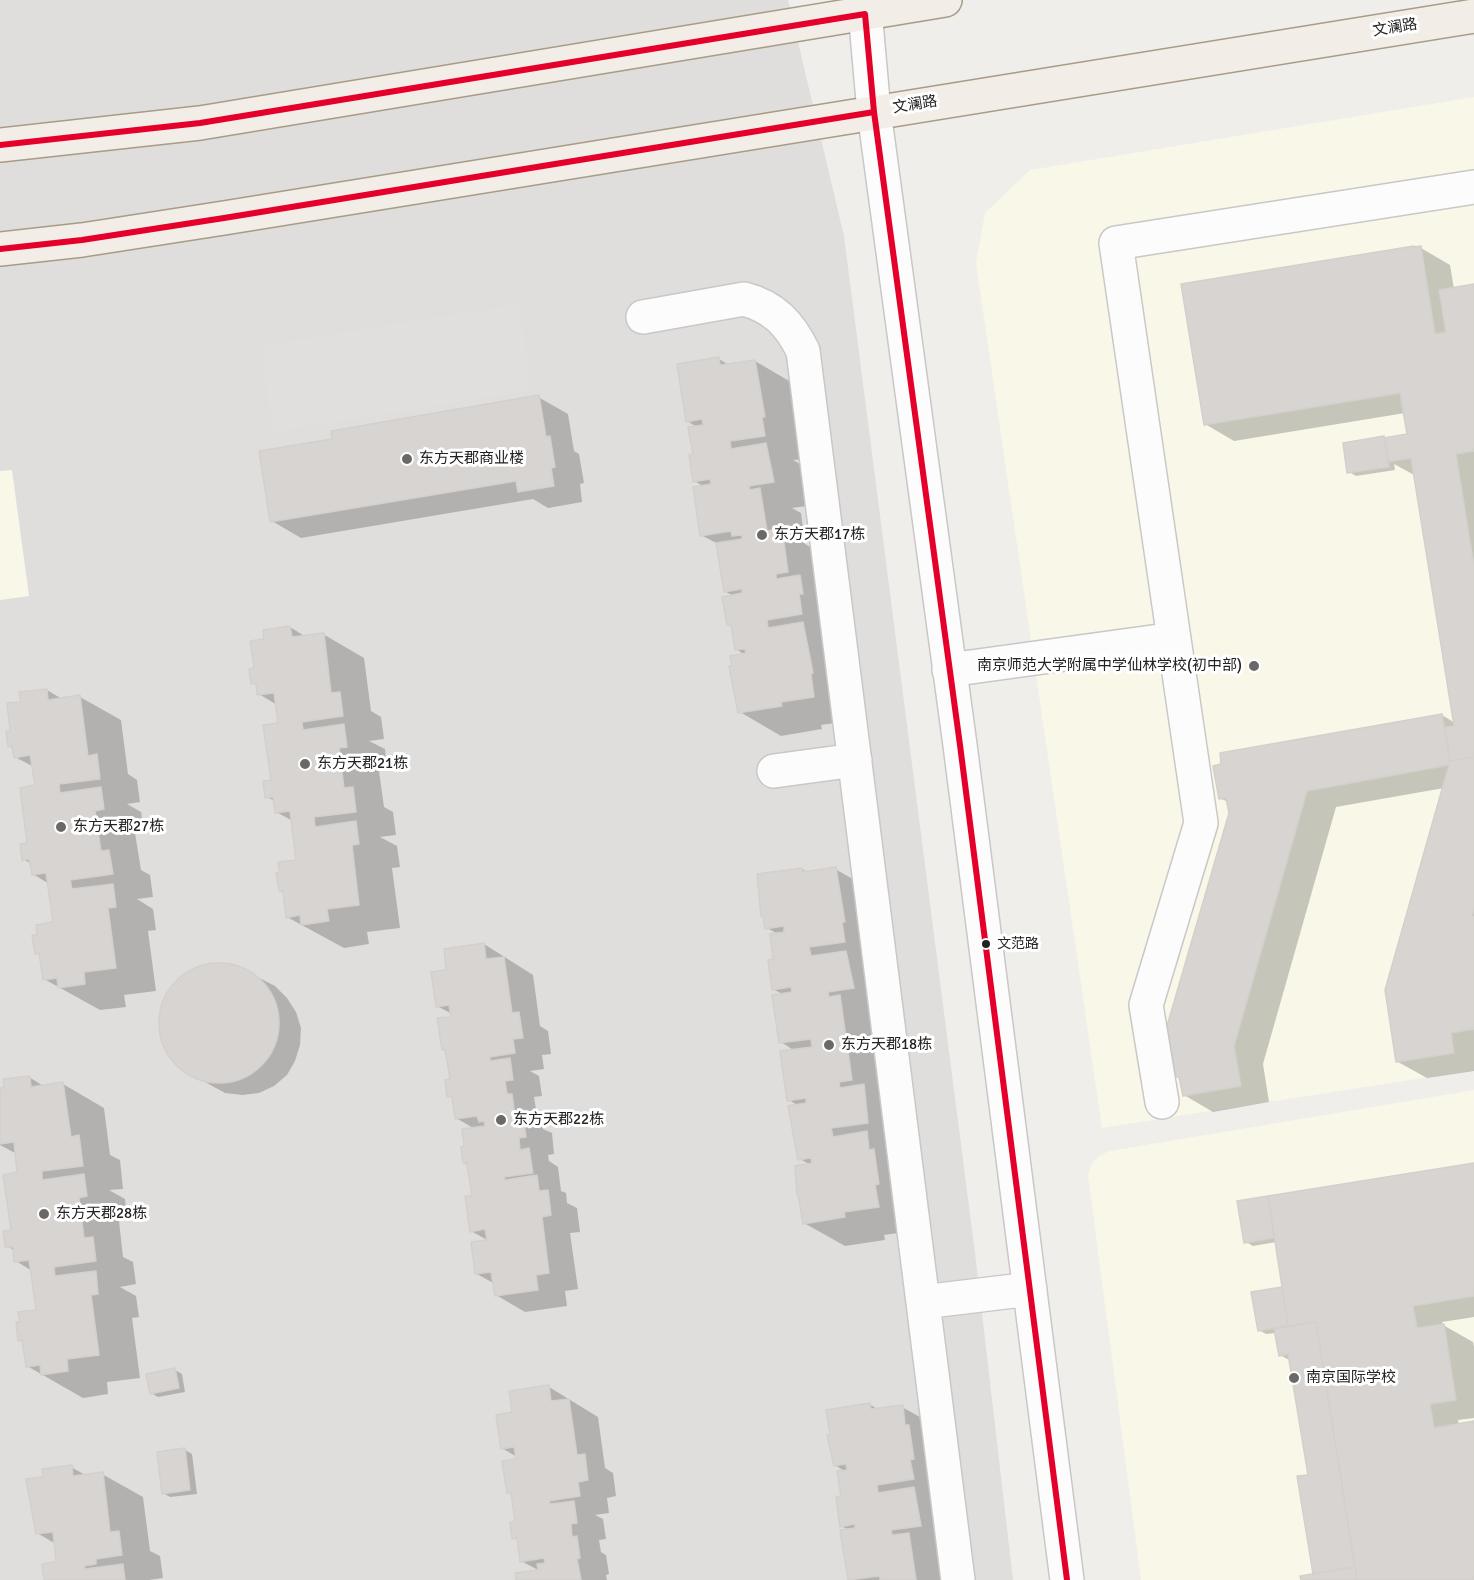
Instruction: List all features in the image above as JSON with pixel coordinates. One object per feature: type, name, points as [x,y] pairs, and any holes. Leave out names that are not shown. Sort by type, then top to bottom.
[{"type":"main road","points":[[0,145],[200,123],[865,7],[945,0]]},
{"type":"main road","name":"文澜路","points":[[0,249],[82,240],[224,218],[1474,16]]},
{"type":"street","points":[[865,7],[874,112],[1067,1580]]},
{"type":"street","points":[[1162,1102],[1146,1005],[1201,823],[1116,243],[1474,188]]},
{"type":"street","points":[[643,317],[744,299],[760,303],[787,322],[803,351],[958,1580]]},
{"type":"street","points":[[949,670],[1174,639]]},
{"type":"street","points":[[774,771],[855,760]]},
{"type":"street","points":[[923,1302],[1030,1289]]},
{"type":"shaded area","points":[[0,0],[788,0],[844,236],[975,1253],[1013,1580],[0,1580]]},
{"type":"shaded area","name":"南京师范大学附属中学仙林学校(初中部)","points":[[1474,97],[1474,1070],[1102,1128],[976,263],[985,213],[1030,170]]},
{"type":"shaded area","points":[[519,304],[532,390],[273,432],[260,346]]},
{"type":"shaded area","points":[[12,470],[29,596],[0,600],[0,471]]},
{"type":"shaded area","name":"南京国际学校","points":[[1474,1090],[1474,1580],[1141,1580],[1088,1175],[1092,1163],[1100,1155],[1110,1151]]},
{"type":"building","points":[[1421,246],[1435,334],[1446,332],[1439,290],[1474,284],[1474,451],[1456,454],[1474,566],[1474,757],[1450,761],[1445,727],[1454,726],[1411,458],[1388,462],[1384,438],[1407,434],[1400,393],[1204,425],[1181,284]]},
{"type":"building","name":"东方天郡17栋","points":[[719,357],[720,365],[755,360],[765,417],[762,417],[765,436],[730,441],[731,449],[766,443],[774,482],[749,486],[750,490],[760,488],[767,531],[782,528],[788,572],[776,574],[776,579],[800,575],[803,594],[799,594],[802,614],[767,620],[768,628],[803,622],[813,673],[811,674],[814,697],[781,702],[782,706],[738,713],[729,666],[732,666],[730,656],[746,653],[745,649],[735,650],[731,625],[727,625],[722,597],[742,593],[742,589],[724,592],[716,543],[742,539],[742,535],[732,536],[731,531],[700,536],[693,487],[711,484],[710,479],[693,482],[689,455],[693,454],[688,427],[703,425],[702,419],[686,422],[677,364]]},
{"type":"building","name":"东方天郡商业楼","points":[[539,395],[546,437],[550,436],[555,467],[551,468],[554,486],[518,492],[516,481],[270,522],[259,451],[332,439],[331,431]]},
{"type":"building","points":[[1384,436],[1389,467],[1347,473],[1343,443]]},
{"type":"building","name":"东方天郡21栋","points":[[290,626],[292,637],[324,633],[331,693],[340,692],[343,716],[302,722],[303,730],[344,724],[347,747],[339,748],[344,788],[353,787],[356,812],[314,817],[315,827],[356,821],[359,844],[352,845],[359,905],[327,909],[329,921],[301,925],[300,915],[286,918],[283,891],[279,891],[276,873],[280,872],[278,862],[296,860],[290,811],[275,813],[273,797],[265,798],[263,781],[271,780],[263,725],[278,723],[274,693],[257,695],[256,683],[251,684],[249,669],[254,668],[250,641],[264,639],[263,630]]},
{"type":"building","name":"东方天郡27栋","points":[[47,689],[48,700],[80,695],[88,756],[97,754],[100,779],[59,784],[60,793],[101,787],[104,809],[95,811],[101,851],[109,850],[113,874],[70,880],[72,889],[113,884],[116,907],[108,908],[116,968],[84,972],[85,984],[58,988],[57,978],[43,980],[39,953],[35,954],[32,935],[37,935],[36,925],[53,922],[46,873],[32,875],[29,859],[22,860],[20,844],[27,843],[20,788],[35,785],[30,755],[14,758],[12,746],[8,747],[6,731],[10,731],[7,703],[21,702],[19,692]]},
{"type":"building","points":[[1442,714],[1449,765],[1307,791],[1234,1046],[1241,1086],[1183,1096],[1179,1077],[1176,1077],[1167,1026],[1229,813],[1226,798],[1219,799],[1213,766],[1221,764],[1220,753]]},
{"type":"building","points":[[1474,757],[1474,908],[1472,916],[1474,917],[1474,1029],[1451,1033],[1454,1053],[1396,1062],[1385,990],[1450,761]]},
{"type":"building","name":"东方天郡18栋","points":[[836,867],[845,922],[842,922],[845,942],[809,947],[811,956],[846,951],[854,988],[828,992],[829,997],[840,995],[852,1080],[839,1082],[840,1088],[864,1084],[868,1123],[831,1128],[833,1137],[867,1131],[869,1150],[874,1149],[879,1184],[875,1185],[879,1207],[844,1212],[845,1217],[803,1224],[797,1195],[795,1166],[812,1163],[811,1158],[798,1160],[788,1106],[806,1103],[806,1098],[787,1101],[780,1051],[812,1047],[811,1039],[779,1043],[772,995],[792,992],[791,987],[772,990],[768,960],[773,959],[770,934],[784,932],[784,926],[765,929],[763,916],[761,916],[757,874],[802,868],[803,872]]},
{"type":"building","name":"东方天郡22栋","points":[[484,943],[486,959],[504,957],[512,1013],[519,1012],[523,1038],[513,1039],[515,1053],[490,1057],[490,1061],[510,1058],[513,1080],[505,1081],[507,1094],[512,1094],[515,1116],[523,1115],[526,1137],[519,1138],[520,1150],[529,1148],[533,1173],[504,1177],[505,1180],[537,1175],[539,1191],[548,1190],[551,1215],[542,1217],[549,1273],[536,1275],[538,1290],[495,1296],[491,1272],[475,1274],[471,1242],[487,1240],[485,1229],[470,1232],[465,1196],[472,1196],[467,1163],[463,1163],[461,1147],[464,1146],[462,1129],[485,1126],[484,1121],[479,1122],[477,1116],[455,1119],[452,1096],[447,1097],[445,1080],[450,1079],[437,1018],[451,1017],[449,1005],[436,1007],[431,972],[446,970],[444,949]]},
{"type":"building","points":[[219,963],[242,968],[261,981],[274,1000],[279,1023],[274,1046],[261,1065],[242,1078],[219,1083],[196,1078],[177,1065],[164,1046],[159,1023],[164,1000],[177,981],[196,968]]},
{"type":"building","name":"东方天郡28栋","points":[[30,1076],[31,1087],[63,1082],[71,1137],[79,1135],[83,1166],[42,1171],[42,1180],[84,1174],[87,1196],[79,1198],[84,1238],[93,1237],[96,1261],[54,1267],[55,1276],[96,1271],[98,1294],[91,1295],[99,1355],[67,1359],[68,1371],[41,1375],[40,1365],[26,1367],[22,1340],[18,1341],[16,1322],[20,1322],[18,1312],[36,1310],[29,1260],[14,1262],[13,1247],[5,1247],[3,1231],[11,1230],[3,1175],[17,1172],[14,1142],[0,1144],[0,1088],[4,1087],[3,1079]]},
{"type":"building","points":[[1474,1163],[1474,1296],[1413,1306],[1417,1328],[1444,1324],[1456,1400],[1430,1404],[1434,1428],[1474,1421],[1474,1580],[1357,1580],[1316,1322],[1288,1326],[1268,1196]]},
{"type":"building","points":[[1268,1196],[1274,1238],[1244,1243],[1237,1201]]},
{"type":"building","points":[[1282,1287],[1288,1326],[1258,1331],[1251,1292]]},
{"type":"building","points":[[1316,1322],[1355,1567],[1313,1574],[1297,1476],[1308,1475],[1288,1354],[1279,1356],[1274,1329]]},
{"type":"building","points":[[175,1368],[179,1388],[150,1394],[146,1374]]},
{"type":"building","points":[[549,1385],[551,1401],[569,1399],[577,1455],[585,1454],[588,1480],[578,1482],[580,1496],[549,1501],[550,1504],[574,1501],[577,1523],[571,1524],[572,1537],[577,1536],[580,1558],[577,1559],[581,1580],[516,1580],[515,1573],[538,1570],[537,1564],[545,1563],[544,1558],[520,1562],[517,1538],[512,1539],[510,1522],[515,1521],[511,1493],[507,1493],[502,1461],[516,1459],[514,1447],[501,1449],[496,1415],[512,1412],[509,1391]]},
{"type":"building","points":[[870,1403],[871,1409],[903,1405],[905,1425],[909,1425],[914,1459],[910,1460],[914,1479],[877,1485],[878,1493],[914,1487],[921,1526],[891,1530],[892,1535],[909,1533],[916,1580],[880,1580],[880,1576],[848,1580],[840,1530],[855,1528],[855,1524],[840,1527],[836,1497],[841,1496],[837,1471],[847,1470],[846,1464],[834,1466],[827,1435],[830,1435],[826,1410]]},
{"type":"building","points":[[185,1448],[190,1490],[162,1494],[157,1452]]},
{"type":"building","points":[[72,1465],[73,1476],[103,1472],[110,1532],[119,1531],[122,1555],[96,1559],[96,1564],[84,1566],[85,1569],[123,1564],[125,1580],[44,1580],[42,1564],[56,1562],[53,1532],[36,1534],[26,1479],[43,1477],[42,1469]]},
{"type":"building","points":[[1355,1567],[1357,1580],[1301,1580],[1300,1576]]},
{"type":"transit line","points":[[0,145],[200,123],[865,14],[874,112],[960,745],[1067,1580]]},
{"type":"transit line","points":[[0,249],[82,240],[224,218],[874,112]]},
{"type":"place","name":"东方天郡商业楼","points":[[407,459]]},
{"type":"place","name":"东方天郡17栋","points":[[762,535]]},
{"type":"place","name":"南京师范大学附属中学仙林学校(初中部)","points":[[1254,666]]},
{"type":"place","name":"东方天郡21栋","points":[[305,764]]},
{"type":"place","name":"东方天郡27栋","points":[[61,827]]},
{"type":"place","name":"文范路","points":[[986,944]]},
{"type":"place","name":"东方天郡18栋","points":[[829,1045]]},
{"type":"place","name":"东方天郡22栋","points":[[501,1120]]},
{"type":"place","name":"东方天郡28栋","points":[[44,1214]]},
{"type":"place","name":"南京国际学校","points":[[1294,1378]]}]
